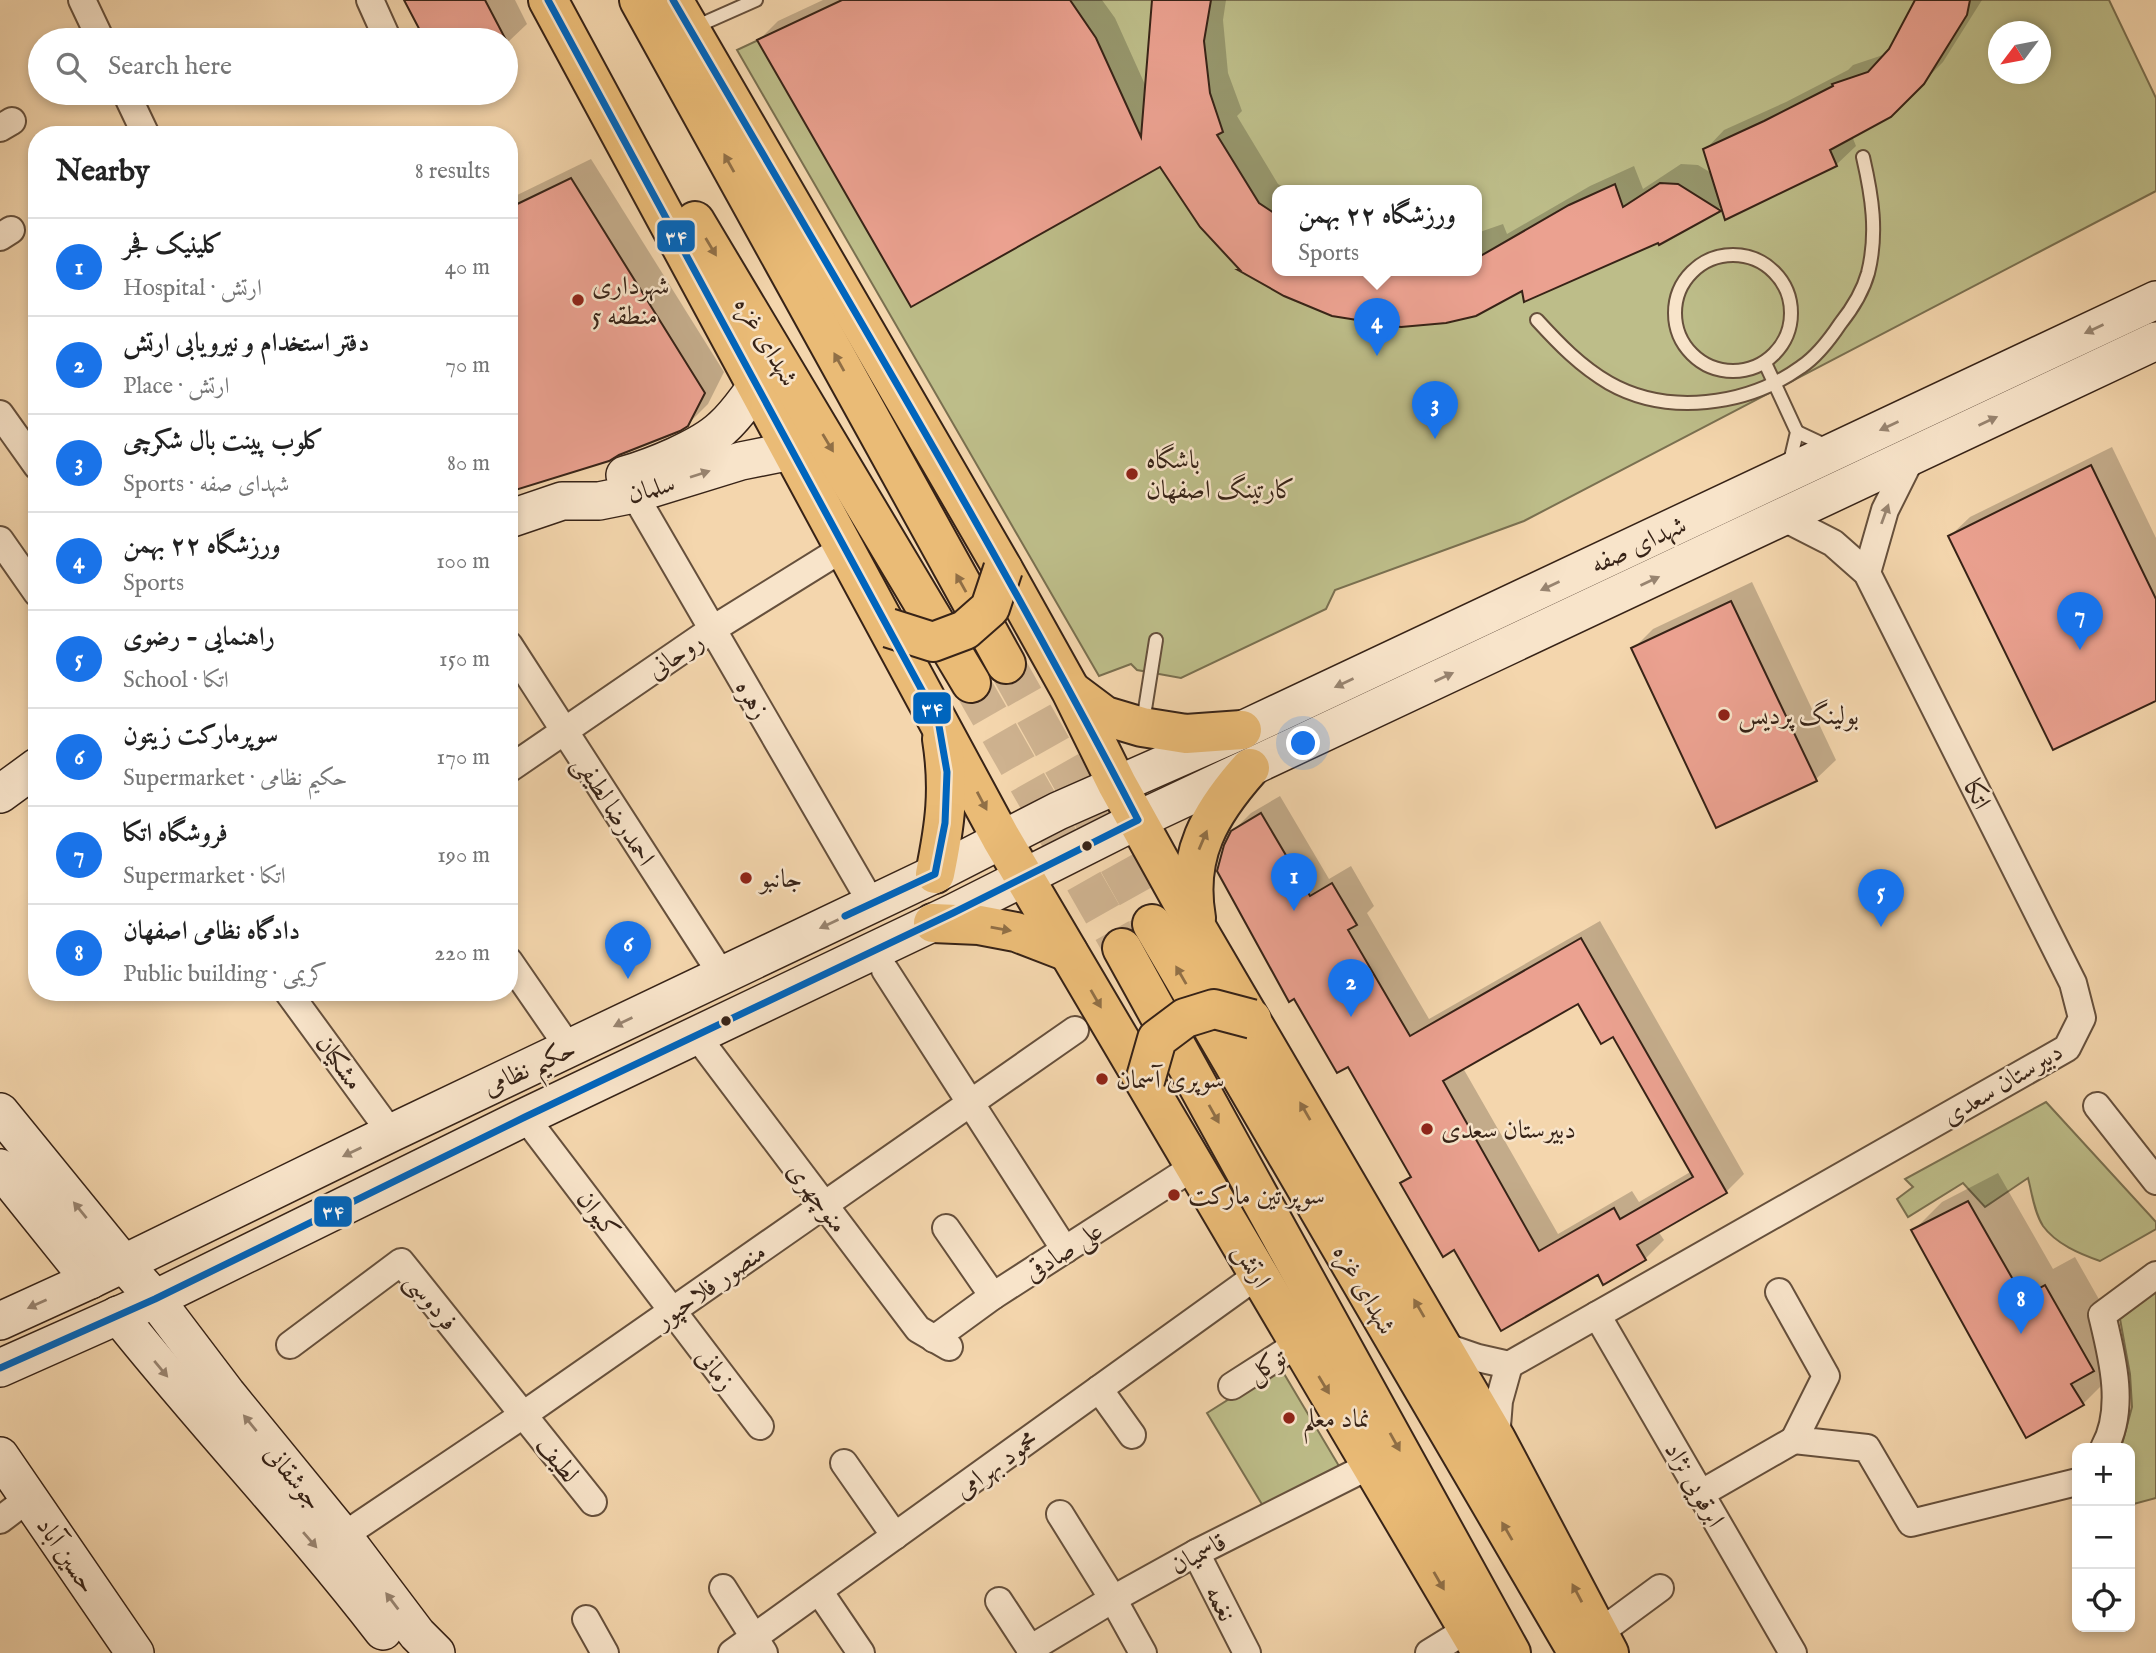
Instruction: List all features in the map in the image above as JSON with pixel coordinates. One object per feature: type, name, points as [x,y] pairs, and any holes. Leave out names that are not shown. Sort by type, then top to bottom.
[{"type":"main road","name":"ارتش","points":[[548,0],[938,720],[986,848],[1024,877],[1475,1641]]},
{"type":"main road","name":"شهدای غزه","points":[[562,0],[971,683]]},
{"type":"main road","name":"شهدای غزه","points":[[639,0],[1006,664]]},
{"type":"main road","points":[[682,15],[1003,569],[1198,930],[1496,1439],[1595,1646]]},
{"type":"main road","name":"شهدای صفه","points":[[1058,811],[1242,730],[2156,300]]},
{"type":"main road","name":"شهدای صفه","points":[[1082,849],[1138,820],[2156,341]]},
{"type":"main road","points":[[720,430],[757,386]]},
{"type":"main road","points":[[562,501],[595,485],[646,469],[720,430],[739,424],[750,428],[756,438],[754,448],[741,461]]},
{"type":"main road","name":"سلمان","points":[[518,516],[562,501],[599,501],[634,494],[741,461],[791,451]]},
{"type":"main road","points":[[889,628],[933,642],[965,630],[990,608],[1003,569]]},
{"type":"main road","points":[[1071,691],[1105,716],[1142,727],[1186,734],[1242,730]]},
{"type":"main road","points":[[935,874],[945,823],[947,772],[938,720]]},
{"type":"main road","points":[[1198,930],[1191,892],[1195,859],[1224,798],[1251,768]]},
{"type":"main road","points":[[0,794],[28,774]]},
{"type":"main road","name":"حکیم نظامی","points":[[0,1321],[935,874],[1058,811]]},
{"type":"main road","points":[[986,848],[980,856],[989,860],[997,879],[986,897]]},
{"type":"main road","name":"حکیم نظامی","points":[[0,1368],[155,1299],[696,1035],[879,961],[933,923],[1082,849]]},
{"type":"main road","points":[[933,923],[979,925],[1016,932],[1068,952]]},
{"type":"main road","name":"شهدای غزه","points":[[1152,924],[1595,1646]]},
{"type":"main road","name":"شهدای غزه","points":[[1122,948],[1511,1653]]},
{"type":"main road","points":[[1145,1081],[1157,1039],[1185,1018],[1214,1009],[1252,1019]]},
{"type":"main road","name":"جوشقانی","points":[[0,1112],[155,1299],[227,1394],[343,1536],[413,1647]]},
{"type":"main road","points":[[0,1168],[90,1280]]},
{"type":"main road","name":"جوشقانی","points":[[118,1315],[334,1568],[413,1647]]},
{"type":"main road","name":"حسین آباد","points":[[0,1456],[135,1653]]},
{"type":"street","points":[[82,0],[95,28]]},
{"type":"street","points":[[370,0],[383,28]]},
{"type":"street","points":[[132,105],[142,126]]},
{"type":"street","points":[[0,414],[28,453]]},
{"type":"street","points":[[1784,517],[1833,543],[1867,573],[1885,510],[1911,458]]},
{"type":"street","name":"زهره","points":[[634,494],[872,904]]},
{"type":"street","points":[[0,540],[28,580]]},
{"type":"street","name":"روحانی","points":[[518,763],[713,629],[845,547]]},
{"type":"street","name":"اتکا","points":[[1867,573],[2073,983],[2082,1018]]},
{"type":"street","name":"احمدرضا لطیفی","points":[[518,660],[722,975]]},
{"type":"street","points":[[879,961],[1065,1250]]},
{"type":"street","points":[[518,974],[569,1048]]},
{"type":"street","name":"مشکیان","points":[[295,1001],[391,1133]]},
{"type":"street","name":"دبیرستان سعدی","points":[[1508,1366],[2067,1048],[2082,1018]]},
{"type":"street","name":"منصور فلاحپور","points":[[343,1536],[523,1415],[1075,1030]]},
{"type":"street","name":"منوچهری","points":[[696,1035],[918,1329],[942,1343]]},
{"type":"street","points":[[2096,1106],[2156,1181]]},
{"type":"street","name":"کیوان","points":[[525,1117],[672,1311]]},
{"type":"street","name":"علی صادقی","points":[[942,1343],[993,1296],[1195,1166]]},
{"type":"street","points":[[946,1228],[993,1296]]},
{"type":"street","name":"فردوسی","points":[[290,1345],[401,1262],[523,1415]]},
{"type":"street","name":"محمود بهرامی","points":[[732,1653],[759,1645],[819,1591],[1259,1274]]},
{"type":"street","points":[[2107,1443],[2116,1407],[2112,1357],[2102,1315],[2156,1275]]},
{"type":"street","points":[[1700,1494],[1794,1440],[1826,1376],[1779,1292]]},
{"type":"street","name":"زمانی","points":[[672,1311],[760,1426]]},
{"type":"street","name":"ابرقویی نژاد","points":[[1597,1315],[1793,1653]]},
{"type":"street","name":"توکل","points":[[1232,1386],[1299,1343]]},
{"type":"street","points":[[1440,1345],[1508,1366],[1499,1401],[1496,1439]]},
{"type":"street","points":[[1099,1389],[1132,1435]]},
{"type":"street","name":"لطیف","points":[[523,1415],[593,1502]]},
{"type":"street","points":[[1794,1440],[1867,1448],[1911,1523],[2072,1483]]},
{"type":"street","points":[[844,1464],[895,1536]]},
{"type":"street","name":"قاسمیان","points":[[1031,1651],[1113,1599],[1196,1553],[1371,1465]]},
{"type":"street","points":[[0,1520],[29,1498]]},
{"type":"street","points":[[1060,1514],[1143,1653]]},
{"type":"street","name":"نغمه","points":[[1196,1553],[1247,1653]]},
{"type":"street","points":[[723,1588],[759,1645]]},
{"type":"street","points":[[1595,1646],[1660,1588]]},
{"type":"street","points":[[819,1591],[861,1653]]},
{"type":"street","points":[[999,1601],[1031,1651]]},
{"type":"street","points":[[586,1619],[605,1653]]},
{"type":"street","points":[[1429,1653],[1475,1641]]},
{"type":"lane","points":[[682,15],[756,0]]},
{"type":"lane","points":[[1536,320],[1581,364],[1610,383],[1655,400],[1701,403],[1744,396],[1774,382],[1802,367],[1832,336],[1853,307],[1867,276],[1874,240],[1872,197],[1863,157]]},
{"type":"lane","points":[[1732,254],[1753,258],[1772,269],[1786,286],[1791,307],[1790,329],[1781,348],[1765,363],[1745,371],[1724,371],[1704,364],[1687,349],[1677,330],[1675,309],[1680,288],[1693,270],[1711,259],[1732,254]]},
{"type":"lane","points":[[1765,363],[1797,432],[1787,474]]},
{"type":"lane","points":[[1797,432],[1836,451]]},
{"type":"lane","points":[[1142,727],[1156,640]]},
{"type":"green space","points":[[844,0],[2109,0],[2156,98],[2156,191],[1524,521],[1335,590],[1326,609],[1181,678],[1137,670],[1131,664],[1099,676],[737,50]]},
{"type":"green space","points":[[2046,1102],[2156,1222],[2156,1229],[2100,1261],[2084,1255],[2061,1243],[2043,1226],[2035,1209],[2028,1178],[1985,1207],[1963,1183],[1908,1217],[1897,1199],[1913,1187],[1905,1179]]},
{"type":"green space","points":[[2156,1291],[2156,1498],[2135,1504],[2135,1443],[2122,1443],[2132,1407],[2130,1374],[2120,1319]]},
{"type":"green space","points":[[1280,1367],[1342,1471],[1266,1511],[1207,1413]]},
{"type":"building","points":[[404,0],[485,0],[500,28],[419,28]]},
{"type":"building","points":[[842,0],[1070,0],[1096,38],[1141,137],[1152,0],[1211,0],[1204,41],[1210,93],[1223,132],[1217,135],[1259,203],[1272,212],[1272,276],[1482,276],[1482,255],[1569,205],[1615,184],[1623,207],[1660,183],[1678,184],[1721,211],[1659,245],[1658,243],[1524,302],[1522,291],[1476,316],[1446,323],[1401,327],[1332,316],[1284,296],[1238,270],[1200,227],[1160,167],[911,307],[757,40]]},
{"type":"building","points":[[1915,0],[1970,0],[1967,15],[1924,84],[1891,117],[1830,150],[1837,166],[1725,220],[1703,149],[1764,121],[1833,86],[1832,84],[1868,72],[1889,49]]},
{"type":"building","name":"شهرداری منطقه 5","points":[[571,178],[705,393],[688,426],[680,431],[609,461],[518,489],[518,204]]},
{"type":"building","points":[[2091,465],[2156,599],[2156,701],[2053,750],[1948,536]]},
{"type":"building","name":"بولینگ پردیس","points":[[1731,601],[1817,781],[1716,828],[1631,648]]},
{"type":"building","name":"دبیرستان سعدی","points":[[1261,813],[1310,896],[1332,883],[1357,925],[1348,930],[1410,1036],[1581,938],[1727,1193],[1637,1245],[1646,1260],[1603,1285],[1598,1275],[1501,1331],[1454,1250],[1443,1257],[1400,1183],[1411,1177],[1348,1067],[1337,1073],[1294,999],[1289,1002],[1217,871],[1231,831]],"holes":[[[1578,1004],[1601,1044],[1613,1037],[1693,1177],[1620,1219],[1614,1208],[1539,1251],[1443,1081]]]},
{"type":"building","points":[[1968,1201],[2023,1297],[2045,1285],[2094,1371],[2071,1384],[2084,1405],[2026,1438],[1911,1230]]},
{"type":"tunnel","points":[[1006,664],[1152,924]]},
{"type":"tunnel","points":[[971,683],[1122,948]]},
{"type":"transit line","name":"۳۴","points":[[548,0],[938,720],[947,772],[945,823],[935,874],[845,916]]},
{"type":"transit line","name":"۳۴","points":[[0,1368],[155,1299],[525,1117],[953,913],[1138,820],[969,510],[673,0]]},
{"type":"place","name":"شهرداری منطقه 5","points":[[578,300]]},
{"type":"place","name":"ورزشگاه ۲۲ بهمن","points":[[1377,356]]},
{"type":"place","name":"کلوب پینت بال شکرچی","points":[[1435,439]]},
{"type":"place","name":"باشگاه کارتینگ اصفهان","points":[[1132,474]]},
{"type":"place","name":"فروشگاه اتکا","points":[[2080,650]]},
{"type":"place","name":"بولینگ پردیس","points":[[1724,715]]},
{"type":"place","name":"جانبو","points":[[746,878]]},
{"type":"place","name":"کلینیک فجر","points":[[1294,911]]},
{"type":"place","name":"راهنمایی - رضوی","points":[[1881,927]]},
{"type":"place","name":"سوپرمارکت زیتون","points":[[628,979]]},
{"type":"place","name":"دفتر استخدام و نیرویابی ارتش","points":[[1351,1017]]},
{"type":"place","name":"سوپری آسمان","points":[[1102,1079]]},
{"type":"place","name":"دبیرستان سعدی","points":[[1427,1129]]},
{"type":"place","name":"سوپر تین مارکت","points":[[1174,1195]]},
{"type":"place","name":"دادگاه نظامی اصفهان","points":[[2021,1334]]},
{"type":"place","name":"نماد معلم","points":[[1289,1418]]}]
